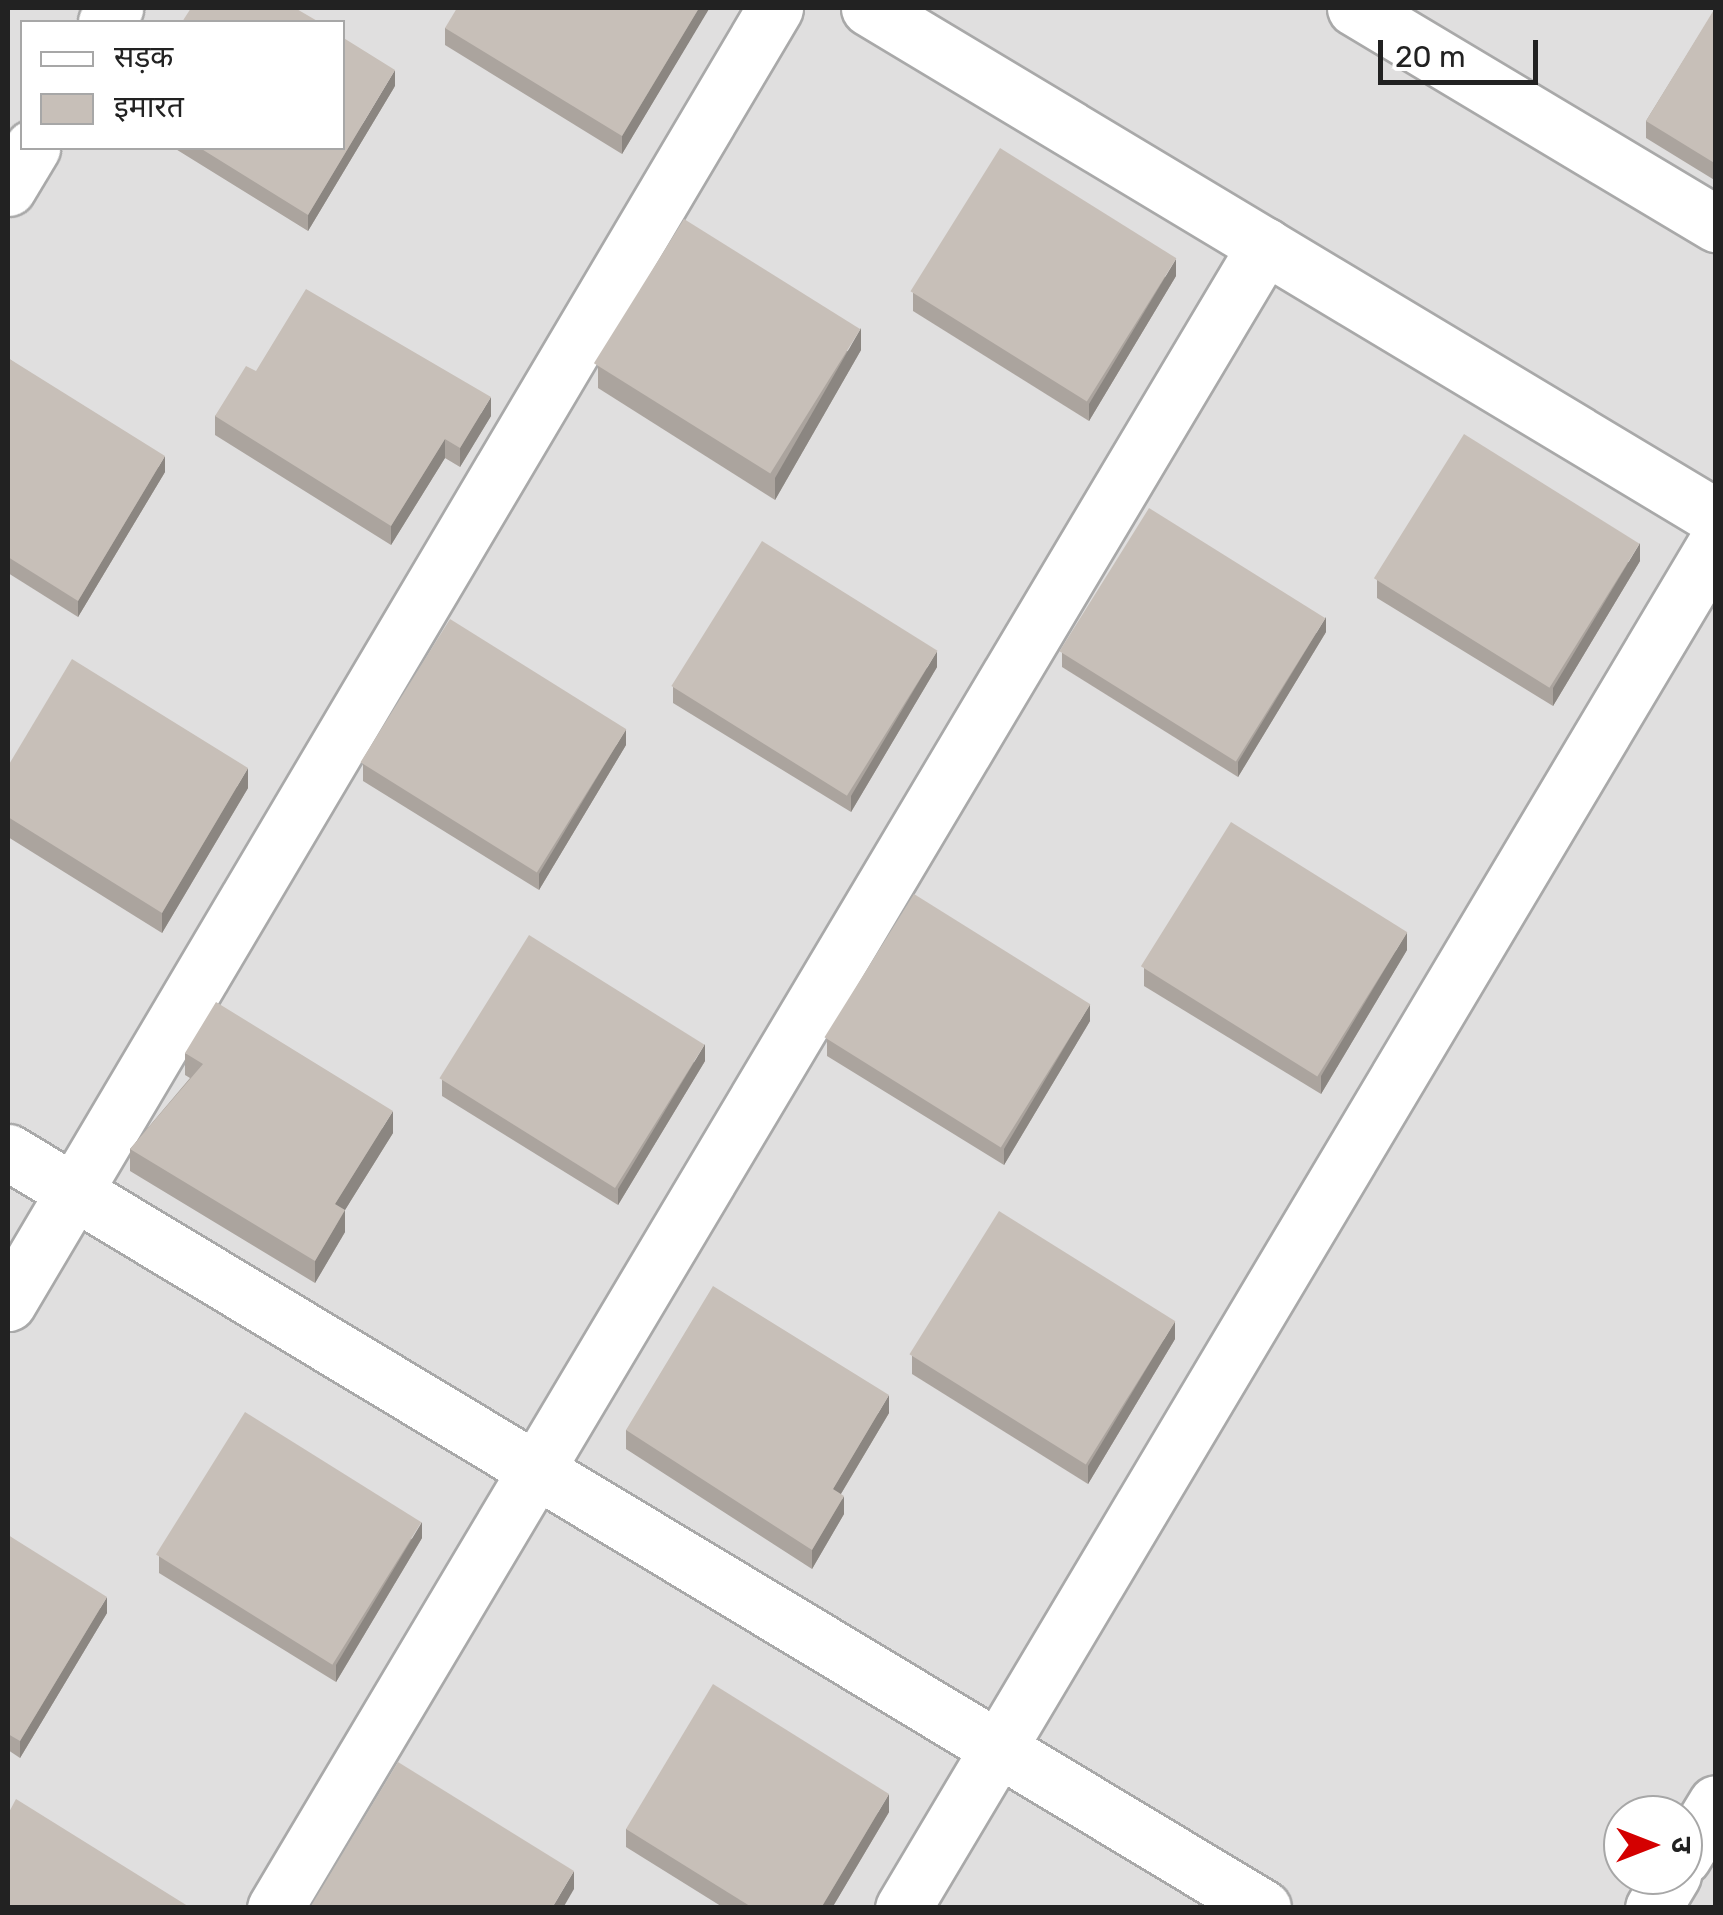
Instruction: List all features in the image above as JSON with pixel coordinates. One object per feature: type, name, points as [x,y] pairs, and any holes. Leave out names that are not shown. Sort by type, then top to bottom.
[{"type":"street","points":[[8,1303],[776,8]]},
{"type":"street","points":[[868,8],[1716,516]]},
{"type":"street","points":[[1387,16],[1716,224]]},
{"type":"street","points":[[8,188],[31,150]]},
{"type":"street","points":[[275,1908],[1265,246]]},
{"type":"street","points":[[902,1908],[1716,543]]},
{"type":"street","points":[[8,1152],[1263,1908]]},
{"type":"street","points":[[1703,1824],[1716,1802]]},
{"type":"shaded area","points":[[8,8],[1715,8],[1715,1907],[8,1907]]},
{"type":"building","points":[[191,8],[295,8],[316,20],[183,20]]},
{"type":"building","points":[[457,8],[699,8],[622,136],[445,28]]},
{"type":"building","points":[[1716,8],[1716,164],[1646,121]]},
{"type":"building","points":[[345,39],[395,70],[308,215],[203,150],[345,150]]},
{"type":"building","points":[[1000,148],[1176,258],[1087,402],[910,291]]},
{"type":"building","points":[[684,219],[860,329],[770,473],[594,363]]},
{"type":"building","points":[[306,289],[491,397],[460,448],[445,439],[391,526],[215,416],[246,366],[256,371]]},
{"type":"building","points":[[8,358],[165,456],[78,601],[8,557]]},
{"type":"building","points":[[1464,434],[1640,544],[1549,688],[1374,578]]},
{"type":"building","points":[[1149,508],[1325,618],[1236,762],[1059,651]]},
{"type":"building","points":[[762,541],[938,651],[847,796],[671,686]]},
{"type":"building","points":[[450,619],[626,729],[537,873],[360,762]]},
{"type":"building","points":[[72,659],[248,768],[162,913],[8,817],[8,766]]},
{"type":"building","points":[[1231,822],[1407,932],[1317,1076],[1141,966]]},
{"type":"building","points":[[914,894],[1090,1004],[1001,1148],[824,1037]]},
{"type":"building","points":[[529,935],[705,1045],[615,1188],[439,1078]]},
{"type":"building","points":[[216,1002],[393,1111],[335,1204],[345,1210],[315,1261],[130,1149],[203,1064],[185,1053]]},
{"type":"building","points":[[999,1211],[1175,1321],[1086,1465],[909,1354]]},
{"type":"building","points":[[713,1286],[889,1395],[833,1489],[844,1496],[812,1550],[626,1430]]},
{"type":"building","points":[[245,1412],[421,1522],[332,1665],[156,1554]]},
{"type":"building","points":[[8,1535],[107,1597],[20,1741],[8,1734]]},
{"type":"building","points":[[713,1684],[889,1794],[821,1908],[753,1908],[626,1829]]},
{"type":"building","points":[[398,1762],[574,1871],[552,1908],[311,1906]]},
{"type":"building","points":[[16,1799],[191,1908],[8,1908],[8,1814]]}]
